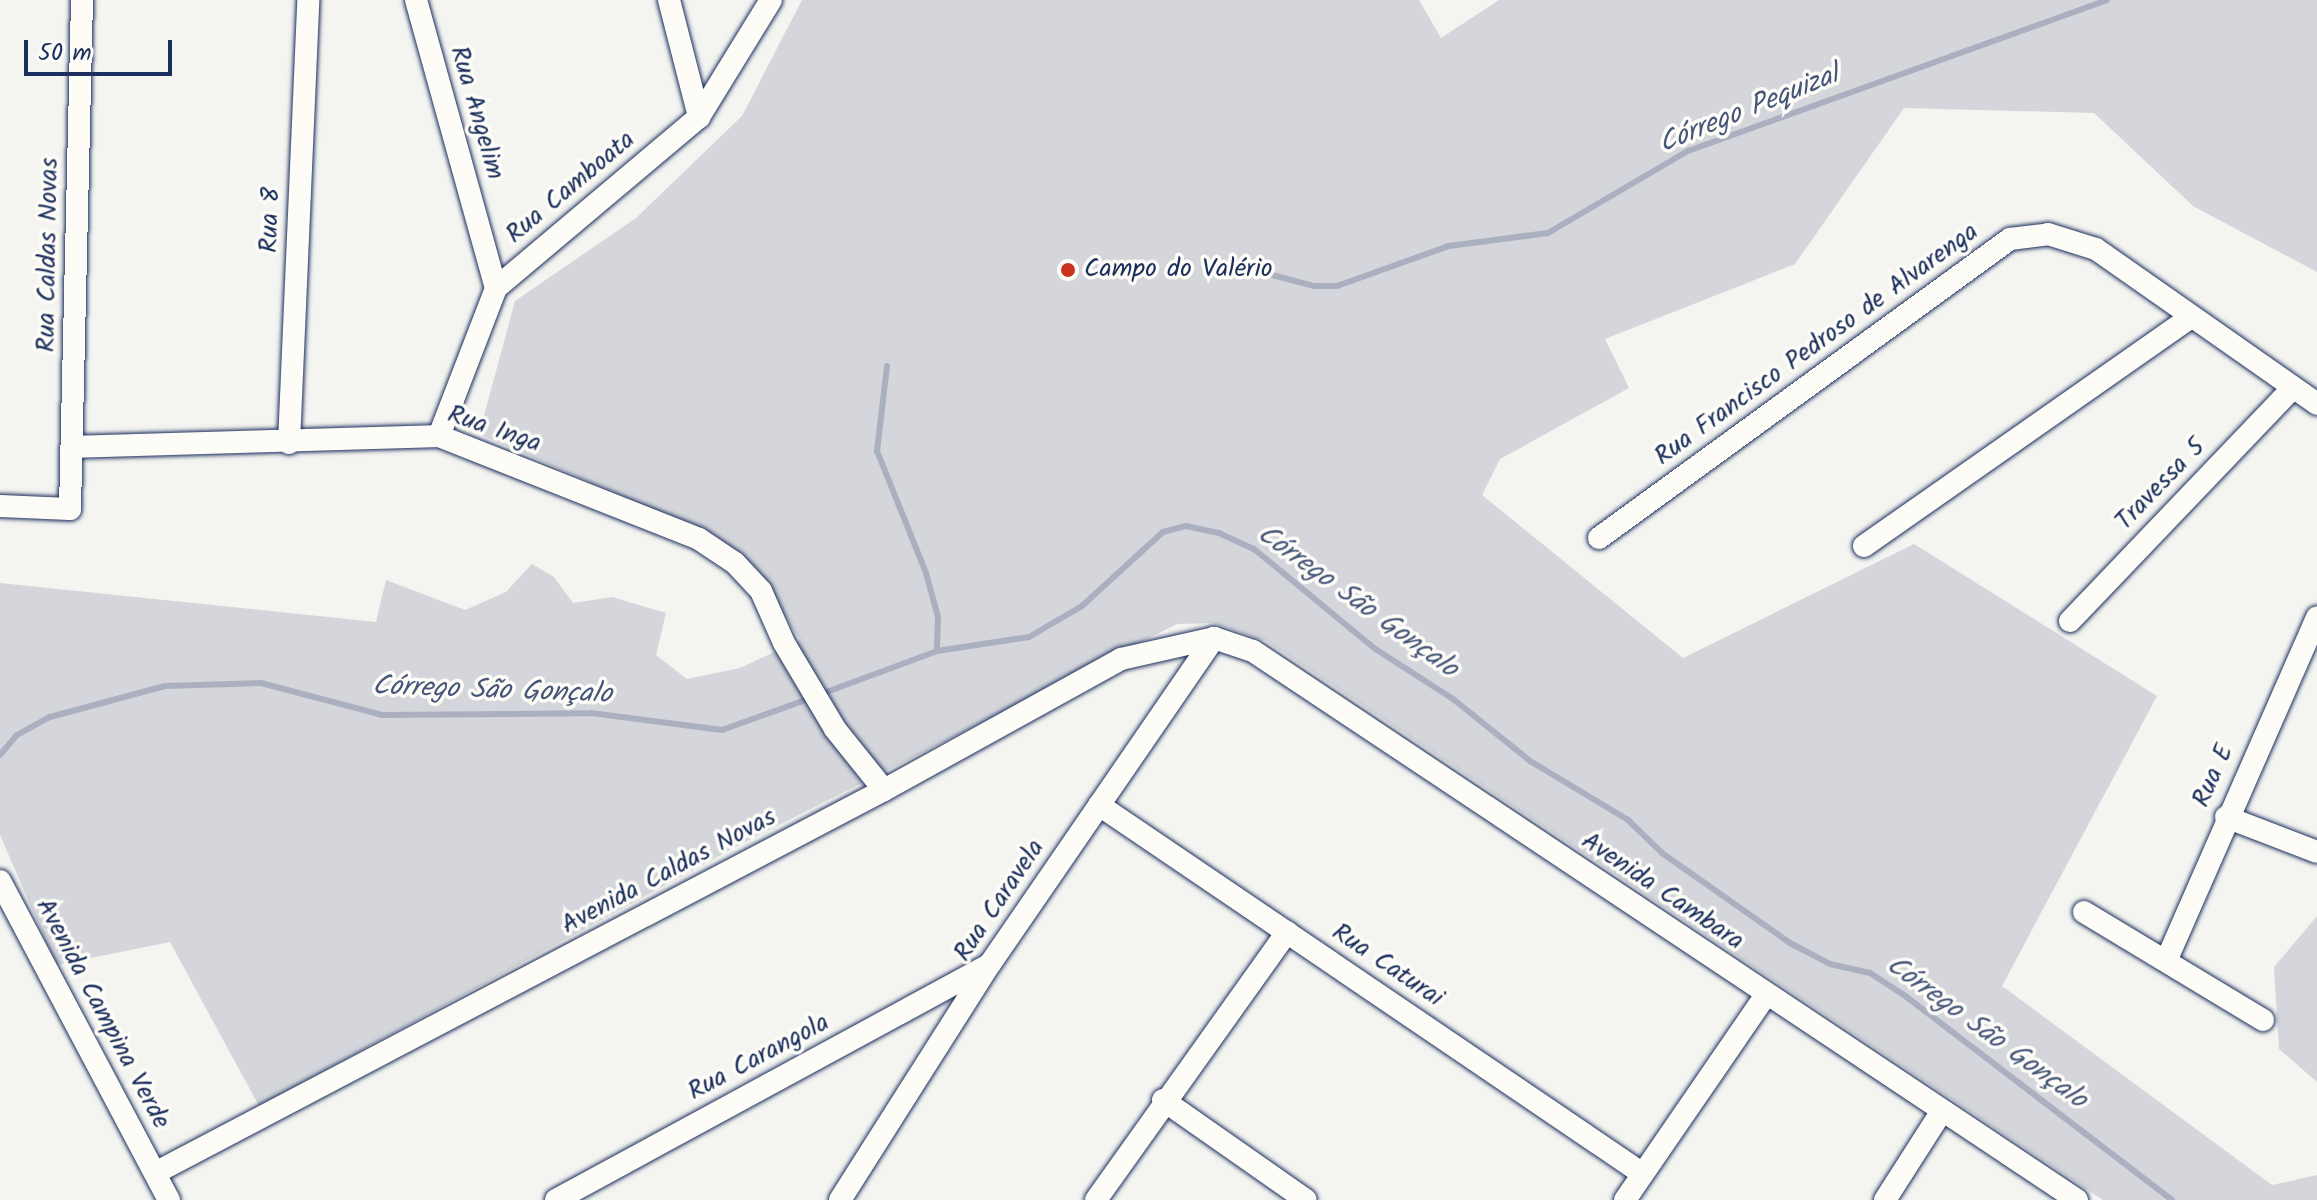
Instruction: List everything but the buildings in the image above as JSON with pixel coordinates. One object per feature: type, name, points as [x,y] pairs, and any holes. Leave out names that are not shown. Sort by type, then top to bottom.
[{"type":"street","name":"Rua Caldas Novas","points":[[0,506],[69,509],[82,0]]},
{"type":"street","name":"Rua 8","points":[[289,443],[308,0]]},
{"type":"street","name":"Rua Angelim","points":[[416,0],[496,288]]},
{"type":"street","points":[[669,0],[699,117]]},
{"type":"street","name":"Rua Camboata","points":[[439,436],[496,288],[699,117],[771,0]]},
{"type":"street","name":"Rua Francisco Pedroso de Alvarenga","points":[[1599,538],[2010,239],[2048,234],[2096,249],[2190,318],[2317,404]]},
{"type":"street","points":[[1864,546],[2190,318]]},
{"type":"street","name":"Travessa 5","points":[[2070,621],[2293,388]]},
{"type":"street","name":"Rua Inga","points":[[72,447],[289,443],[439,436],[699,539],[735,563],[761,591],[784,643],[835,729],[884,790]]},
{"type":"street","name":"Rua E","points":[[2167,959],[2226,817],[2317,618]]},
{"type":"street","name":"Avenida Caldas Novas","points":[[155,1173],[884,790],[1121,659],[1214,638]]},
{"type":"street","name":"Rua Caravela","points":[[840,1200],[990,964],[1214,638]]},
{"type":"street","name":"Avenida Cambara","points":[[1214,638],[1253,651],[2077,1200]]},
{"type":"street","name":"Rua Caturai","points":[[1099,805],[1643,1174]]},
{"type":"street","points":[[2226,817],[2317,852]]},
{"type":"street","name":"Avenida Campina Verde","points":[[0,881],[169,1200]]},
{"type":"street","points":[[2084,912],[2167,959],[2263,1020]]},
{"type":"street","points":[[1096,1200],[1163,1100],[1287,932]]},
{"type":"street","name":"Rua Carangola","points":[[556,1200],[990,964]]},
{"type":"street","points":[[1625,1200],[1766,995]]},
{"type":"street","points":[[1163,1100],[1306,1200]]},
{"type":"street","points":[[1885,1200],[1942,1111]]},
{"type":"shaded area","points":[[802,0],[1419,0],[1441,38],[1499,0],[2317,0],[2317,272],[2193,206],[2094,113],[1904,108],[1795,264],[1605,339],[1629,388],[1500,459],[1482,495],[1683,658],[1914,544],[2157,696],[2002,986],[2272,1185],[2317,1175],[2317,1200],[2103,1200],[1266,641],[1213,623],[1177,624],[739,845],[259,1106],[170,942],[56,965],[0,835],[0,583],[376,622],[386,580],[465,610],[506,592],[532,564],[554,577],[573,603],[612,597],[666,613],[656,655],[687,679],[740,668],[800,640],[756,570],[719,538],[479,434],[515,301],[636,218],[742,116]]},
{"type":"shaded area","points":[[2317,916],[2317,1082],[2279,1049],[2274,967]]},
{"type":"waterway","name":"Córrego Pequizal","points":[[1272,275],[1314,286],[1337,286],[1449,246],[1548,233],[1688,151],[2107,0]]},
{"type":"waterway","name":"Córrego Pequizal","points":[[887,366],[877,451],[926,573],[938,617],[937,651]]},
{"type":"waterway","name":"Córrego São Gonçalo","points":[[821,694],[937,651],[1029,637],[1082,606],[1163,532],[1186,526],[1219,533],[1254,549],[1374,648],[1453,699],[1530,761],[1628,820],[1662,853],[1790,943],[1830,964],[1870,973],[1904,995],[2172,1200]]},
{"type":"waterway","name":"Córrego São Gonçalo","points":[[0,755],[17,735],[50,717],[165,686],[261,683],[382,715],[591,713],[722,730],[811,698]]},
{"type":"place","name":"Campo do Valério","points":[[1068,270]]}]
